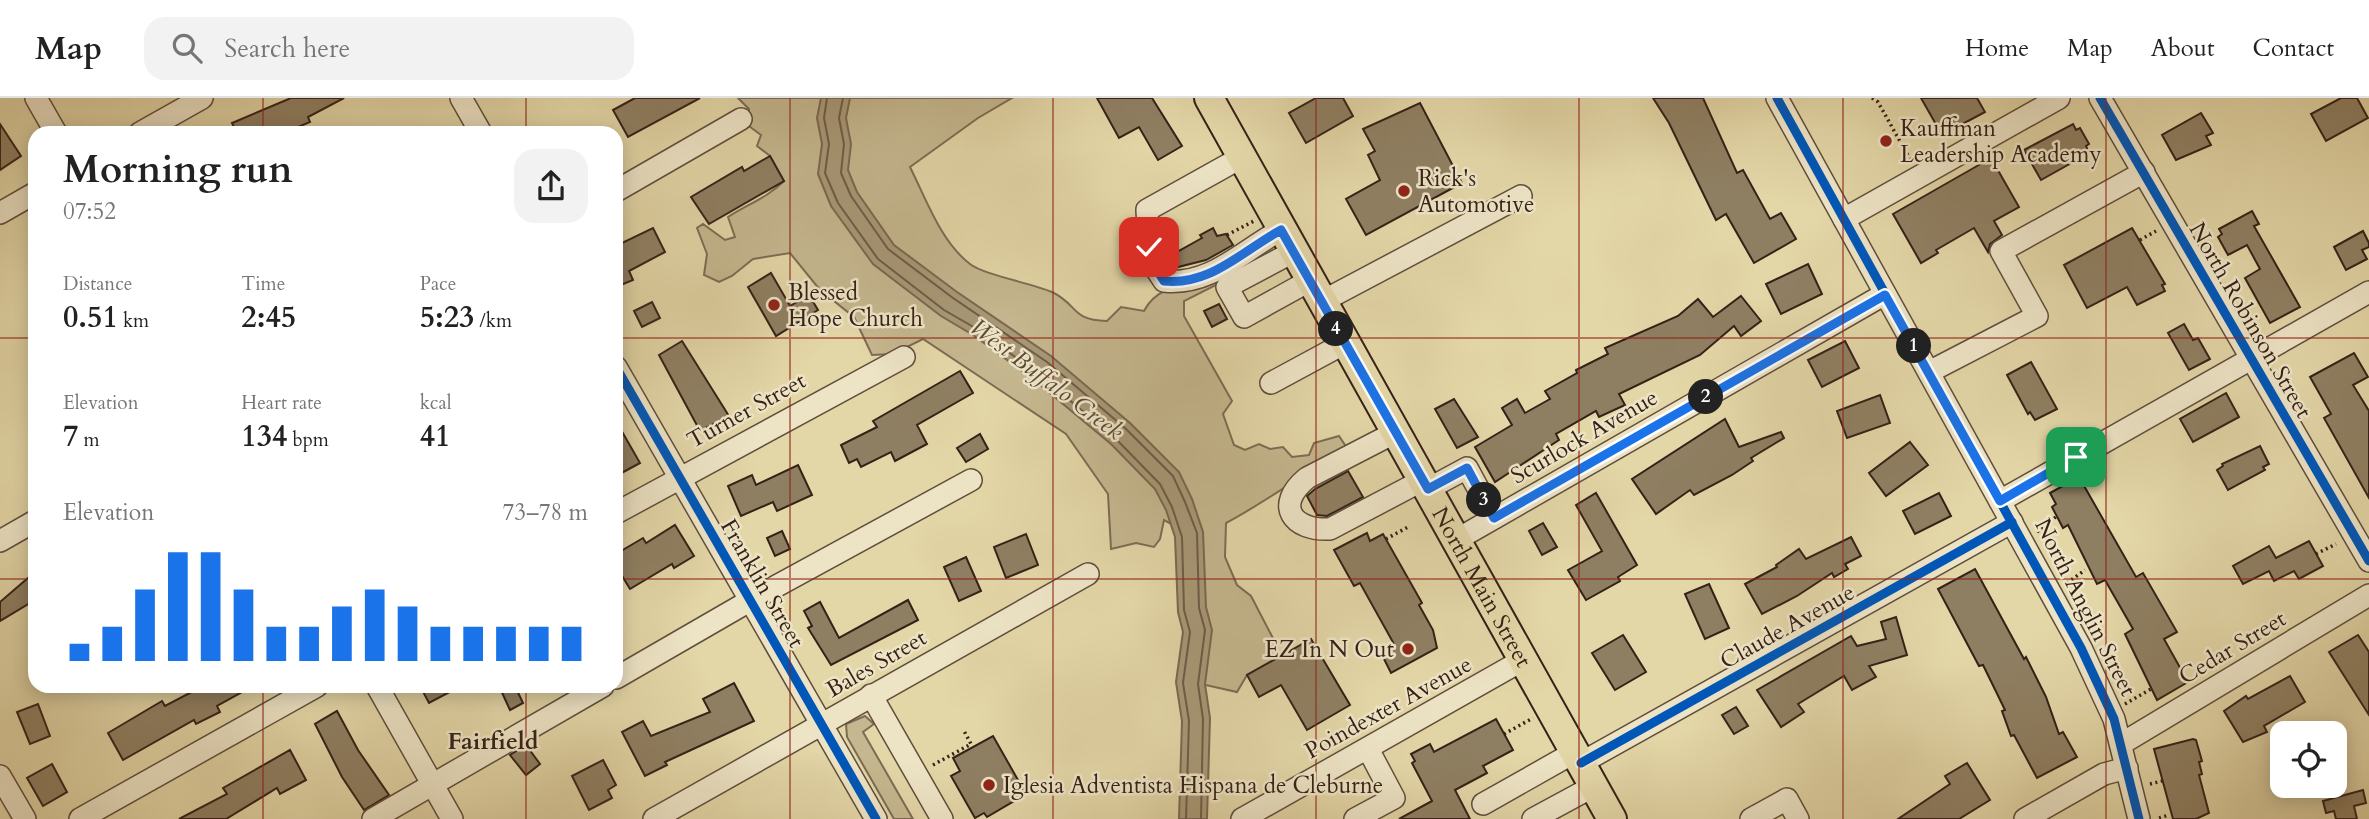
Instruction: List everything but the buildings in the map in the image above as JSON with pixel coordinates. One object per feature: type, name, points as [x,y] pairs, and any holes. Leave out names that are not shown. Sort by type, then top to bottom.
[{"type":"main road","name":"North Main Street","points":[[1209,98],[1315,292],[1612,819]]},
{"type":"street","points":[[36,98],[53,126]]},
{"type":"street","points":[[152,126],[202,98]]},
{"type":"street","points":[[461,98],[477,126]]},
{"type":"street","name":"North Anglin Street","points":[[1777,98],[2081,648],[2111,712],[2127,768],[2149,818]]},
{"type":"street","points":[[1844,219],[2059,98]]},
{"type":"street","name":"North Robinson Street","points":[[2100,98],[2369,561]]},
{"type":"street","points":[[623,187],[741,118]]},
{"type":"street","points":[[1242,157],[1147,210],[1153,264],[1164,281],[1179,282],[1222,269],[1239,260],[1250,247],[1282,231]]},
{"type":"street","points":[[1929,372],[2037,316],[2001,251],[2144,172]]},
{"type":"street","points":[[0,213],[28,196]]},
{"type":"street","points":[[1282,231],[1227,288],[1244,317],[1315,292],[1521,196]]},
{"type":"street","points":[[2000,501],[2369,292]]},
{"type":"street","name":"Scurlock Avenue","points":[[1456,540],[1885,295]]},
{"type":"street","points":[[1271,383],[1345,343]]},
{"type":"street","name":"Turner Street","points":[[623,509],[904,357]]},
{"type":"street","name":"Franklin Street","points":[[623,378],[876,819]]},
{"type":"street","points":[[1396,432],[1307,478],[1295,488],[1291,499],[1291,515],[1299,525],[1315,530],[1330,529],[1467,468],[1494,518]]},
{"type":"street","points":[[623,674],[751,600],[971,480]]},
{"type":"street","points":[[0,541],[28,525]]},
{"type":"street","name":"Claude Avenue","points":[[1583,767],[2017,531]]},
{"type":"street","name":"Bales Street","points":[[654,819],[1088,573]]},
{"type":"street","name":"Cedar Street","points":[[2121,744],[2369,595]]},
{"type":"street","name":"Poindexter Avenue","points":[[1242,819],[1523,660]]},
{"type":"street","points":[[80,819],[305,693]]},
{"type":"street","points":[[381,693],[452,819]]},
{"type":"street","points":[[373,819],[591,693]]},
{"type":"street","points":[[871,695],[942,819]]},
{"type":"street","points":[[1355,819],[1394,798],[1368,749]]},
{"type":"street","points":[[1483,804],[1583,767]]},
{"type":"street","points":[[1538,818],[1583,767]]},
{"type":"street","points":[[2025,819],[2104,774],[2127,768]]},
{"type":"street","points":[[0,776],[25,819]]},
{"type":"street","points":[[1751,819],[1787,799],[1798,819]]},
{"type":"path","points":[[1875,99],[1914,166]]},
{"type":"path","points":[[1227,235],[1282,231]]},
{"type":"path","points":[[2017,531],[2057,516]]},
{"type":"path","points":[[1386,540],[1408,527]]},
{"type":"path","points":[[2316,554],[2336,544]]},
{"type":"path","points":[[2111,712],[2151,689]]},
{"type":"path","points":[[1504,734],[1550,709]]},
{"type":"path","points":[[933,765],[971,744],[963,729]]},
{"type":"path","points":[[2149,818],[2169,815]]},
{"type":"shaded area","points":[[738,98],[1012,98],[978,118],[910,167],[942,232],[960,255],[986,272],[1052,292],[1080,315],[1095,320],[1107,321],[1121,307],[1144,311],[1156,296],[1180,285],[1209,279],[1218,284],[1184,301],[1184,316],[1232,401],[1223,414],[1234,445],[1245,450],[1259,444],[1270,449],[1283,447],[1292,457],[1309,455],[1314,443],[1339,436],[1349,451],[1226,523],[1225,557],[1237,585],[1251,596],[1276,644],[1276,659],[1247,675],[1237,692],[1201,684],[1177,527],[1164,520],[1160,539],[1154,547],[1136,543],[1111,549],[1108,494],[1066,434],[923,339],[893,354],[872,355],[854,317],[820,290],[790,253],[753,259],[732,276],[719,282],[704,275],[707,254],[697,228],[703,224],[725,240],[735,237],[728,217],[784,181],[770,156],[757,146],[761,135],[749,126],[749,109]]},
{"type":"shaded area","points":[[865,716],[874,724],[863,732],[913,819],[894,819],[847,737],[846,724]]},
{"type":"water","name":"West Buffalo Creek","points":[[821,98],[850,98],[846,118],[851,144],[848,170],[857,192],[894,245],[1051,356],[1130,423],[1179,472],[1203,532],[1206,607],[1212,630],[1205,684],[1210,718],[1207,819],[1179,819],[1182,721],[1176,682],[1183,632],[1178,612],[1175,537],[1155,489],[1111,444],[1033,379],[973,335],[941,316],[873,264],[831,206],[818,174],[822,144],[817,118]]},
{"type":"cycle path","points":[[1777,98],[2081,648],[2114,719],[2139,819]]},
{"type":"cycle path","points":[[2100,98],[2369,561]]},
{"type":"cycle path","points":[[623,379],[876,819]]},
{"type":"cycle path","points":[[1581,763],[2012,522]]},
{"type":"place","name":"Kauffman Leadership Academy","points":[[1886,141]]},
{"type":"place","name":"Rick's Automotive","points":[[1404,191]]},
{"type":"place","name":"Blessed Hope Church","points":[[774,305]]},
{"type":"place","name":"EZ In N Out","points":[[1408,649]]},
{"type":"place","name":"Iglesia Adventista Hispana de Cleburne","points":[[989,785]]},
{"type":"district","name":"Fairfield","points":[[493,741]]},
{"type":"route","points":[[1149,247],[1153,264],[1164,281],[1179,282],[1222,269],[1239,260],[1250,247],[1281,230],[1428,489],[1467,468],[1494,518],[1885,295],[2000,501],[2076,457]]}]
